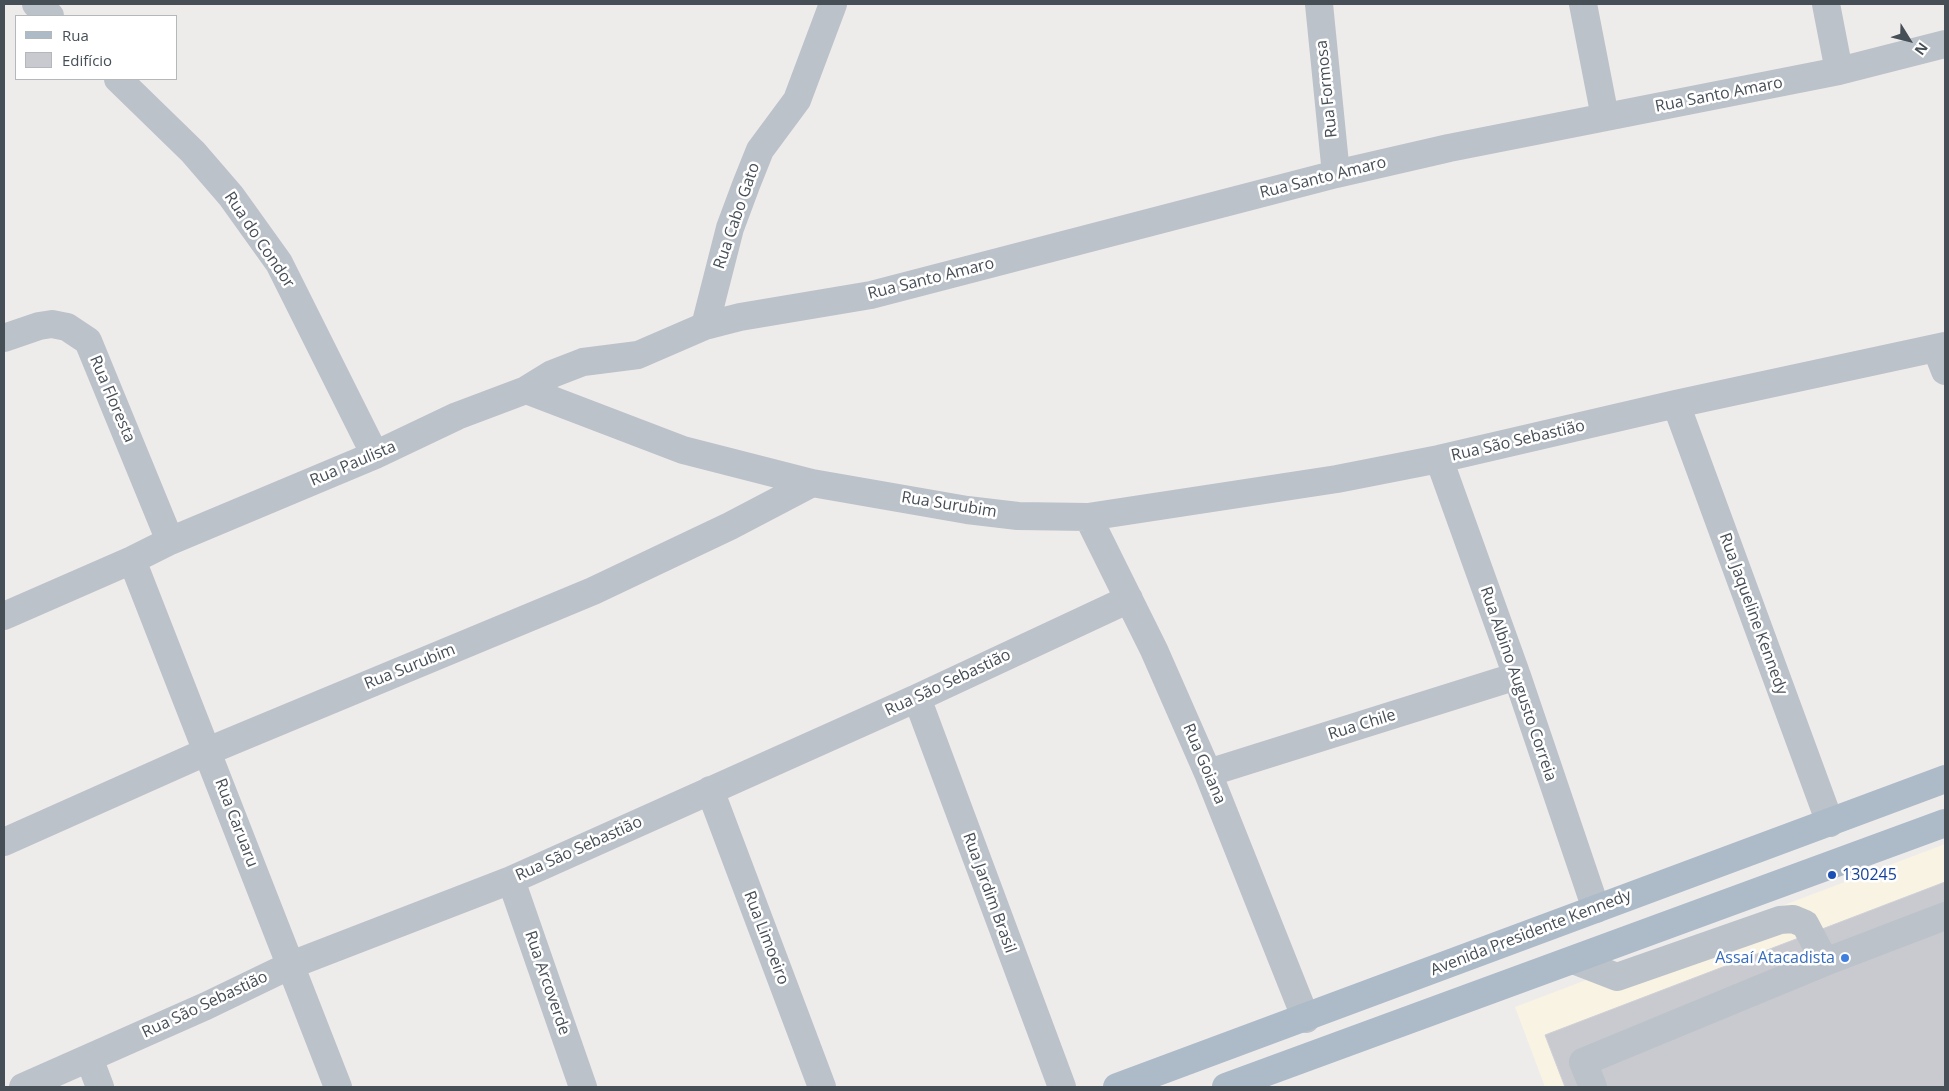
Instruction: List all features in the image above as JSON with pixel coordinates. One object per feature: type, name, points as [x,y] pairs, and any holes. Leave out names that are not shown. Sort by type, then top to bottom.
[{"type":"main road","name":"Avenida Presidente Kennedy","points":[[1117,1087],[1306,1019],[1945,779]]},
{"type":"main road","points":[[1226,1087],[1945,823]]},
{"type":"street","points":[[36,4],[49,15]]},
{"type":"street","name":"Rua Cabo Gato","points":[[704,326],[730,228],[760,150],[797,100],[833,4]]},
{"type":"street","name":"Rua Formosa","points":[[1319,4],[1336,174]]},
{"type":"street","points":[[1583,4],[1605,117]]},
{"type":"street","points":[[1826,4],[1839,72]]},
{"type":"street","name":"Rua Santo Amaro","points":[[704,326],[740,317],[871,295],[1336,174],[1448,148],[1839,72],[1945,44]]},
{"type":"street","name":"Rua do Condor","points":[[119,80],[193,152],[231,196],[279,263],[375,455]]},
{"type":"street","name":"Rua Floresta","points":[[4,338],[52,324],[67,327],[88,341],[170,541]]},
{"type":"street","name":"Rua Paulista","points":[[4,616],[132,560],[170,541],[375,455],[457,416],[526,390],[552,374],[582,362],[638,356],[704,326]]},
{"type":"street","name":"Rua São Sebastião","points":[[1088,516],[1336,479],[1439,459],[1676,404],[1942,355]]},
{"type":"street","name":"Rua Surubim","points":[[526,390],[683,450],[812,483],[975,511],[1018,516],[1088,516]]},
{"type":"street","name":"Rua Jaqueline Kennedy","points":[[1676,404],[1830,823]]},
{"type":"street","name":"Rua Albino Augusto Correia","points":[[1439,459],[1517,676],[1596,909]]},
{"type":"street","name":"Rua Surubim","points":[[4,842],[208,751],[592,592],[730,526],[812,483]]},
{"type":"street","name":"Rua Goiana","points":[[1088,516],[1129,599],[1208,773],[1306,1019]]},
{"type":"street","name":"Rua Caruaru","points":[[132,560],[338,1087]]},
{"type":"street","name":"Rua São Sebastião","points":[[23,1087],[290,965],[511,880],[917,698],[1129,599]]},
{"type":"street","name":"Rua Chile","points":[[1208,773],[1517,676]]},
{"type":"street","name":"Rua Jardim Brasil","points":[[917,698],[1062,1087]]},
{"type":"street","name":"Rua Limoeiro","points":[[710,790],[822,1087]]},
{"type":"street","name":"Rua Arcoverde","points":[[511,880],[584,1087]]},
{"type":"street","points":[[1593,1087],[1583,1062],[1825,962],[1945,916]]},
{"type":"street","points":[[1573,960],[1617,977],[1780,920],[1793,919],[1805,924],[1825,962]]},
{"type":"street","points":[[89,1058],[100,1087]]},
{"type":"shaded area","name":"Assaí Atacadista","points":[[1945,844],[1945,1087],[1545,1087],[1515,1007]]},
{"type":"building","name":"Assaí Atacadista","points":[[1945,882],[1945,1087],[1565,1087],[1545,1035]]},
{"type":"place","name":"130245","points":[[1832,875]]},
{"type":"place","name":"Assaí Atacadista","points":[[1845,958]]}]
